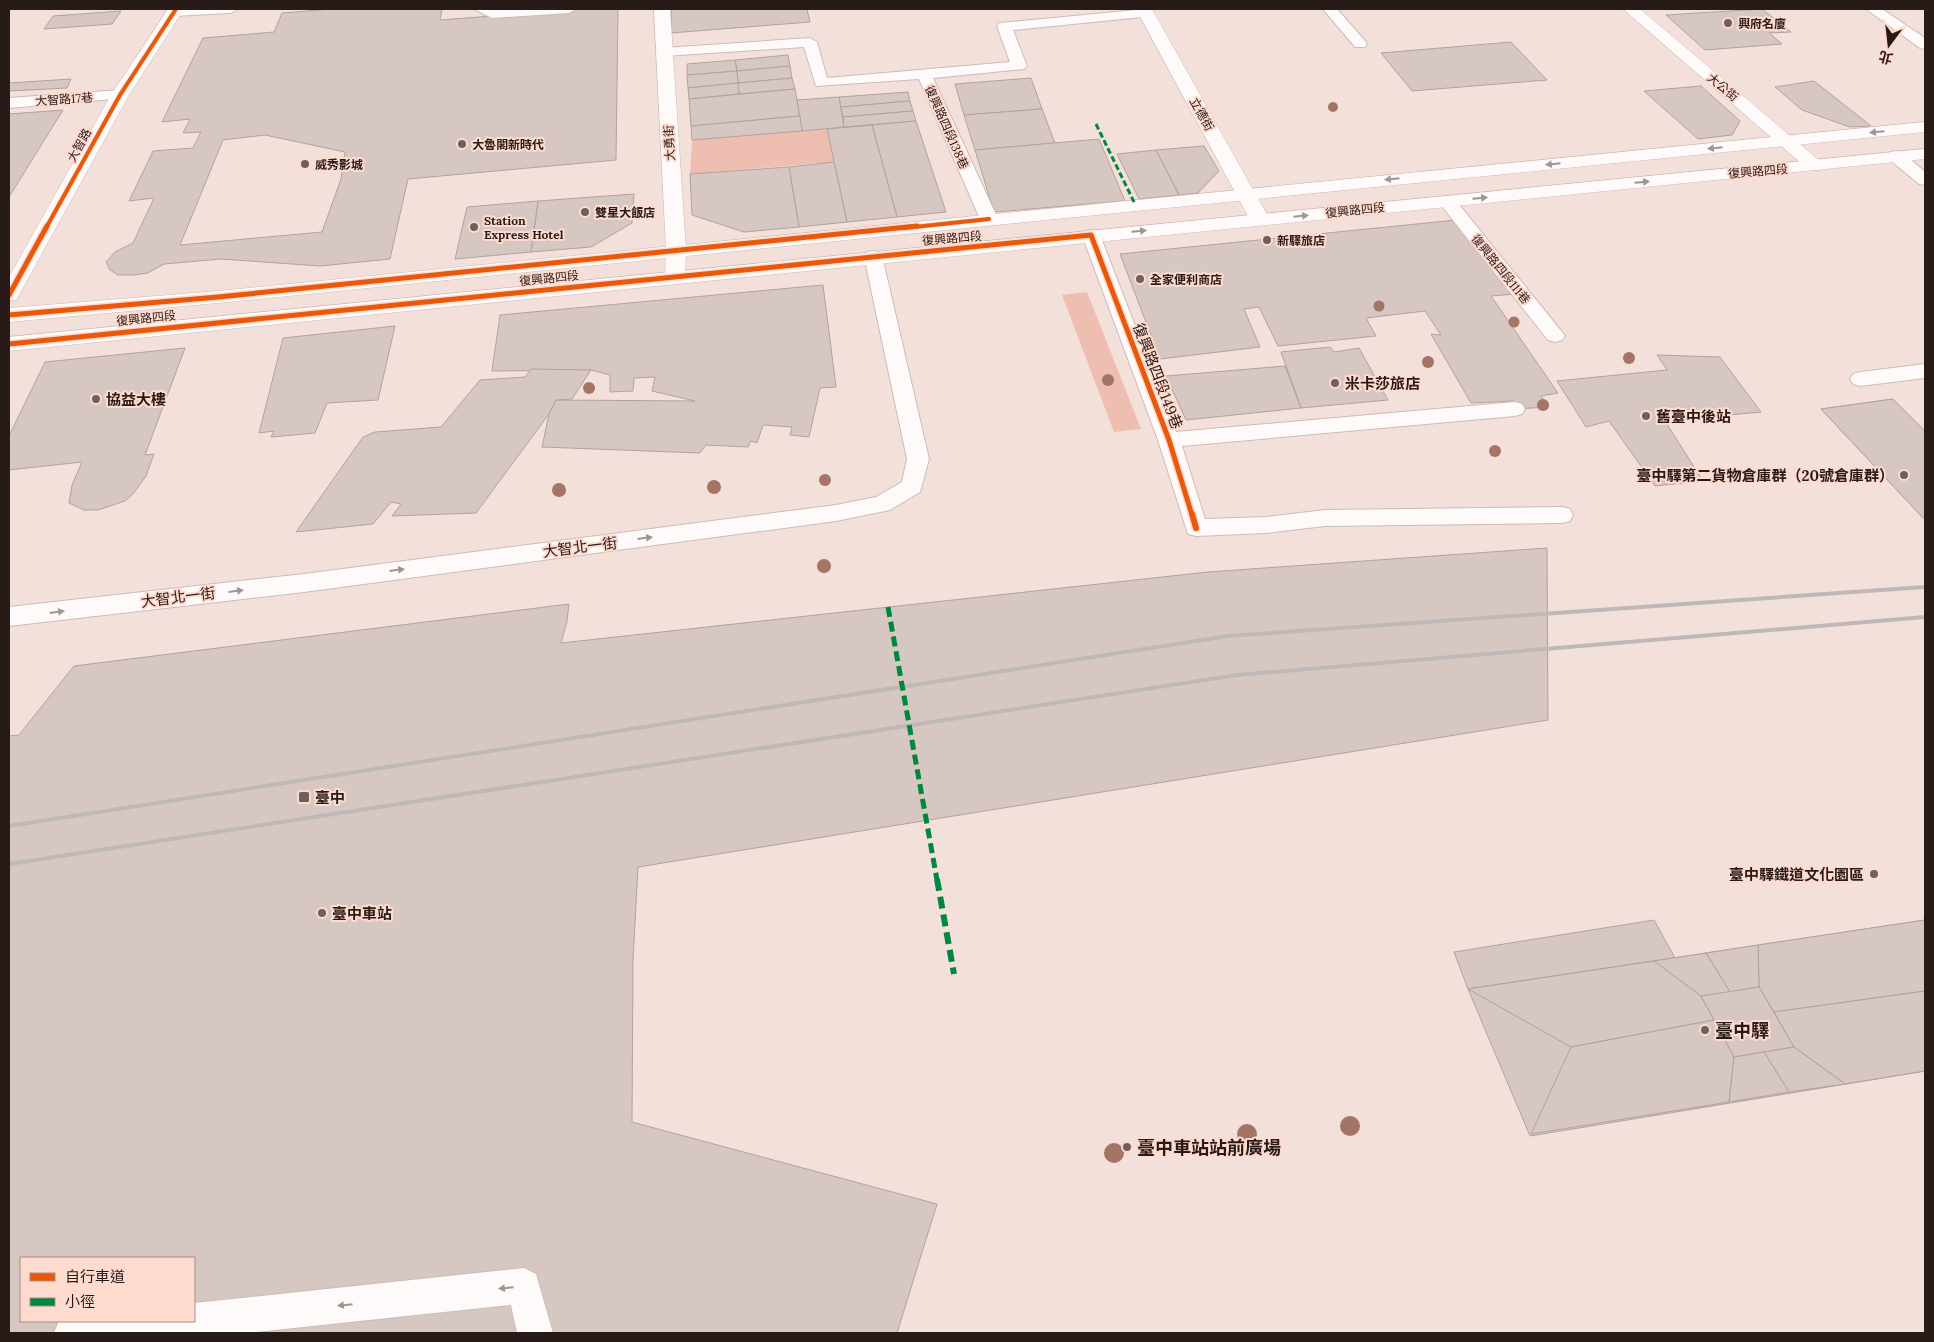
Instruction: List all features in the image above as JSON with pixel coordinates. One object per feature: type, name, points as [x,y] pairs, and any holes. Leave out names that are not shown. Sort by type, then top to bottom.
[{"type":"main road","name":"大勇街","points":[[662,9],[676,250],[675,277]]},
{"type":"main road","name":"大公街","points":[[1631,9],[1815,166]]},
{"type":"main road","name":"大智路","points":[[9,295],[120,95],[175,10]]},
{"type":"main road","name":"立德街","points":[[1145,11],[1260,220]]},
{"type":"main road","name":"復興路四段","points":[[9,315],[218,297],[1925,127]]},
{"type":"main road","name":"復興路四段","points":[[9,344],[873,256],[1260,220],[1925,154]]},
{"type":"lane","points":[[175,10],[231,9]]},
{"type":"lane","points":[[481,9],[492,14],[569,9]]},
{"type":"lane","points":[[1330,9],[1360,44]]},
{"type":"lane","points":[[1873,9],[1925,45]]},
{"type":"lane","points":[[924,74],[1019,66],[1004,26],[1145,11]]},
{"type":"lane","name":"復興路四段138巷","points":[[664,52],[810,42],[821,83],[924,74],[989,219]]},
{"type":"lane","name":"大智路17巷","points":[[9,103],[120,95]]},
{"type":"lane","points":[[1896,156],[1925,180]]},
{"type":"lane","name":"復興路四段111巷","points":[[1447,201],[1555,336]]},
{"type":"lane","name":"復興路四段149巷","points":[[1091,235],[1169,440],[1196,528],[1266,525],[1324,518],[1562,515]]},
{"type":"lane","name":"大智北一街","points":[[9,617],[836,514],[882,504],[912,486],[918,459],[873,256]]},
{"type":"lane","points":[[1860,379],[1925,371]]},
{"type":"lane","points":[[1169,440],[1515,410]]},
{"type":"lane","points":[[195,1321],[524,1286],[535,1333]]},
{"type":"lane","points":[[72,1333],[183,1322]]},
{"type":"shaded area","points":[[827,129],[834,162],[690,174],[692,140]]},
{"type":"shaded area","points":[[1087,292],[1141,429],[1114,432],[1062,295]]},
{"type":"building","name":"大魯閣新時代","points":[[333,9],[442,9],[440,20],[583,9],[618,9],[616,160],[408,179],[390,259],[320,266],[221,259],[164,264],[148,273],[133,275],[118,275],[110,270],[106,262],[115,252],[133,243],[154,198],[129,201],[153,151],[193,148],[201,132],[183,133],[190,119],[162,122],[203,38],[274,32],[282,13]],"holes":[[[265,135],[345,152],[341,179],[322,232],[180,245],[223,140]]]},
{"type":"building","points":[[671,9],[807,9],[810,22],[671,33]]},
{"type":"building","name":"興府名廈","points":[[1762,9],[1791,32],[1769,33],[1782,44],[1705,50],[1666,15]]},
{"type":"building","points":[[121,11],[112,24],[44,29],[53,16]]},
{"type":"building","points":[[1511,42],[1547,80],[1412,91],[1381,53]]},
{"type":"building","points":[[788,55],[790,66],[737,71],[735,60]]},
{"type":"building","points":[[735,60],[737,71],[687,75],[687,64]]},
{"type":"building","points":[[790,66],[792,78],[738,83],[737,71]]},
{"type":"building","points":[[737,71],[738,83],[688,88],[687,75]]},
{"type":"building","points":[[792,78],[795,89],[739,94],[738,83]]},
{"type":"building","points":[[1031,78],[1042,109],[964,115],[955,84]]},
{"type":"building","points":[[71,79],[67,88],[9,91],[9,83]]},
{"type":"building","points":[[1814,81],[1871,126],[1850,127],[1802,110],[1775,87]]},
{"type":"building","points":[[738,83],[739,94],[689,99],[688,88]]},
{"type":"building","points":[[1701,86],[1740,121],[1732,135],[1698,139],[1644,91]]},
{"type":"building","points":[[795,89],[800,116],[691,126],[689,99]]},
{"type":"building","points":[[908,92],[910,101],[841,107],[839,97]]},
{"type":"building","points":[[839,97],[844,127],[802,131],[797,100]]},
{"type":"building","points":[[910,101],[913,111],[843,117],[841,107]]},
{"type":"building","points":[[1042,109],[1055,143],[975,150],[964,115]]},
{"type":"building","points":[[63,110],[9,197],[9,114]]},
{"type":"building","points":[[913,111],[916,121],[844,127],[843,117]]},
{"type":"building","points":[[800,116],[802,131],[692,140],[691,126]]},
{"type":"building","points":[[916,121],[946,212],[897,217],[872,125]]},
{"type":"building","points":[[872,125],[897,217],[847,222],[827,129]]},
{"type":"building","points":[[1099,139],[1125,201],[994,212],[975,150]]},
{"type":"building","points":[[1204,146],[1219,171],[1198,193],[1179,195],[1156,150]]},
{"type":"building","points":[[1156,150],[1179,195],[1139,199],[1117,154]]},
{"type":"building","points":[[834,162],[847,222],[799,227],[789,167]]},
{"type":"building","points":[[789,167],[799,227],[744,232],[692,215],[690,174]]},
{"type":"building","name":"雙星大飯店","points":[[634,194],[632,223],[591,247],[531,252],[538,201]]},
{"type":"building","points":[[538,201],[531,252],[455,259],[467,207]]},
{"type":"building","points":[[1456,220],[1516,294],[1491,296],[1558,393],[1541,396],[1549,407],[1515,409],[1513,401],[1471,403],[1431,334],[1441,335],[1425,311],[1366,318],[1376,336],[1278,346],[1259,307],[1244,309],[1260,347],[1160,359],[1120,254]]},
{"type":"building","points":[[823,285],[836,387],[820,388],[809,437],[790,435],[792,427],[763,425],[757,443],[751,441],[748,447],[706,445],[700,453],[542,447],[549,414],[556,400],[695,401],[652,391],[655,377],[634,378],[633,391],[610,392],[610,375],[591,370],[492,371],[500,315]]},
{"type":"building","points":[[395,326],[378,400],[327,403],[315,433],[271,437],[274,431],[259,433],[283,338]]},
{"type":"building","name":"米卡莎旅店","points":[[1330,347],[1334,352],[1359,348],[1388,400],[1301,408],[1281,352]]},
{"type":"building","name":"協益大樓","points":[[185,348],[145,455],[154,454],[146,476],[133,494],[125,501],[98,510],[84,510],[69,503],[72,485],[82,462],[9,470],[9,436],[45,362]]},
{"type":"building","name":"舊臺中後站","points":[[1657,355],[1720,357],[1761,412],[1665,421],[1703,481],[1655,486],[1609,421],[1586,427],[1557,381],[1667,370]]},
{"type":"building","points":[[1285,366],[1301,408],[1186,420],[1166,376]]},
{"type":"building","points":[[531,369],[591,370],[572,399],[556,400],[549,414],[476,513],[392,516],[401,504],[391,502],[373,524],[296,532],[363,437],[375,432],[441,427],[480,380],[525,377]]},
{"type":"building","name":"臺中驛第二貨物倉庫群（20號倉庫群）","points":[[1893,399],[1925,431],[1925,520],[1821,409]]},
{"type":"building","name":"臺中驛第二貨物倉庫群（20號倉庫群）","points":[[1893,399],[1925,431],[1925,520],[1821,409]]},
{"type":"building","name":"臺中車站","points":[[1547,548],[1548,720],[638,867],[633,960],[632,1122],[937,1204],[897,1333],[9,1333],[9,736],[19,735],[74,666],[569,604],[561,643],[1208,572]]},
{"type":"building","points":[[1654,920],[1675,958],[1468,989],[1454,952]]},
{"type":"building","name":"臺中驛","points":[[1925,920],[1925,1071],[1530,1136],[1468,989]]},
{"type":"building","points":[[1925,920],[1925,991],[1774,1012],[1759,987],[1758,945]]},
{"type":"building","points":[[1758,945],[1759,987],[1730,992],[1706,953]]},
{"type":"building","points":[[1706,953],[1730,992],[1701,996],[1654,961]]},
{"type":"building","points":[[1654,961],[1701,996],[1714,1020],[1571,1047],[1468,989]]},
{"type":"building","points":[[1759,987],[1794,1047],[1734,1057],[1701,996]]},
{"type":"building","points":[[1925,991],[1925,1071],[1845,1084],[1794,1047],[1774,1012]]},
{"type":"building","points":[[1714,1020],[1734,1057],[1729,1102],[1531,1134],[1571,1047]]},
{"type":"building","points":[[1794,1047],[1845,1084],[1789,1092],[1764,1052]]},
{"type":"building","points":[[1764,1052],[1789,1092],[1729,1102],[1734,1057]]},
{"type":"railway","points":[[9,826],[1228,636],[1925,587]]},
{"type":"railway","points":[[9,864],[1237,675],[1925,617]]},
{"type":"marked path","points":[[1096,124],[1135,204]]},
{"type":"marked path","points":[[888,607],[954,974]]},
{"type":"cycle path","points":[[9,295],[120,95],[176,9]]},
{"type":"cycle path","points":[[9,315],[218,297],[989,219]]},
{"type":"cycle path","points":[[9,344],[1091,235],[1169,440],[1196,528]]},
{"type":"place","name":"興府名廈","points":[[1728,23]]},
{"type":"place","name":"大魯閣新時代","points":[[462,144]]},
{"type":"place","name":"威秀影城","points":[[305,164]]},
{"type":"place","name":"雙星大飯店","points":[[585,212]]},
{"type":"place","name":"Station Express Hotel","points":[[474,227]]},
{"type":"place","name":"新驛旅店","points":[[1267,240]]},
{"type":"place","name":"全家便利商店","points":[[1140,279]]},
{"type":"place","name":"米卡莎旅店","points":[[1335,383]]},
{"type":"place","name":"協益大樓","points":[[96,399]]},
{"type":"place","name":"舊臺中後站","points":[[1646,416]]},
{"type":"place","name":"臺中驛第二貨物倉庫群（20號倉庫群）","points":[[1904,475]]},
{"type":"place","name":"臺中","points":[[304,797]]},
{"type":"place","name":"臺中驛鐵道文化園區","points":[[1874,874]]},
{"type":"place","name":"臺中車站","points":[[322,913]]},
{"type":"place","name":"臺中驛","points":[[1705,1030]]},
{"type":"place","name":"臺中車站站前廣場","points":[[1127,1147]]}]
